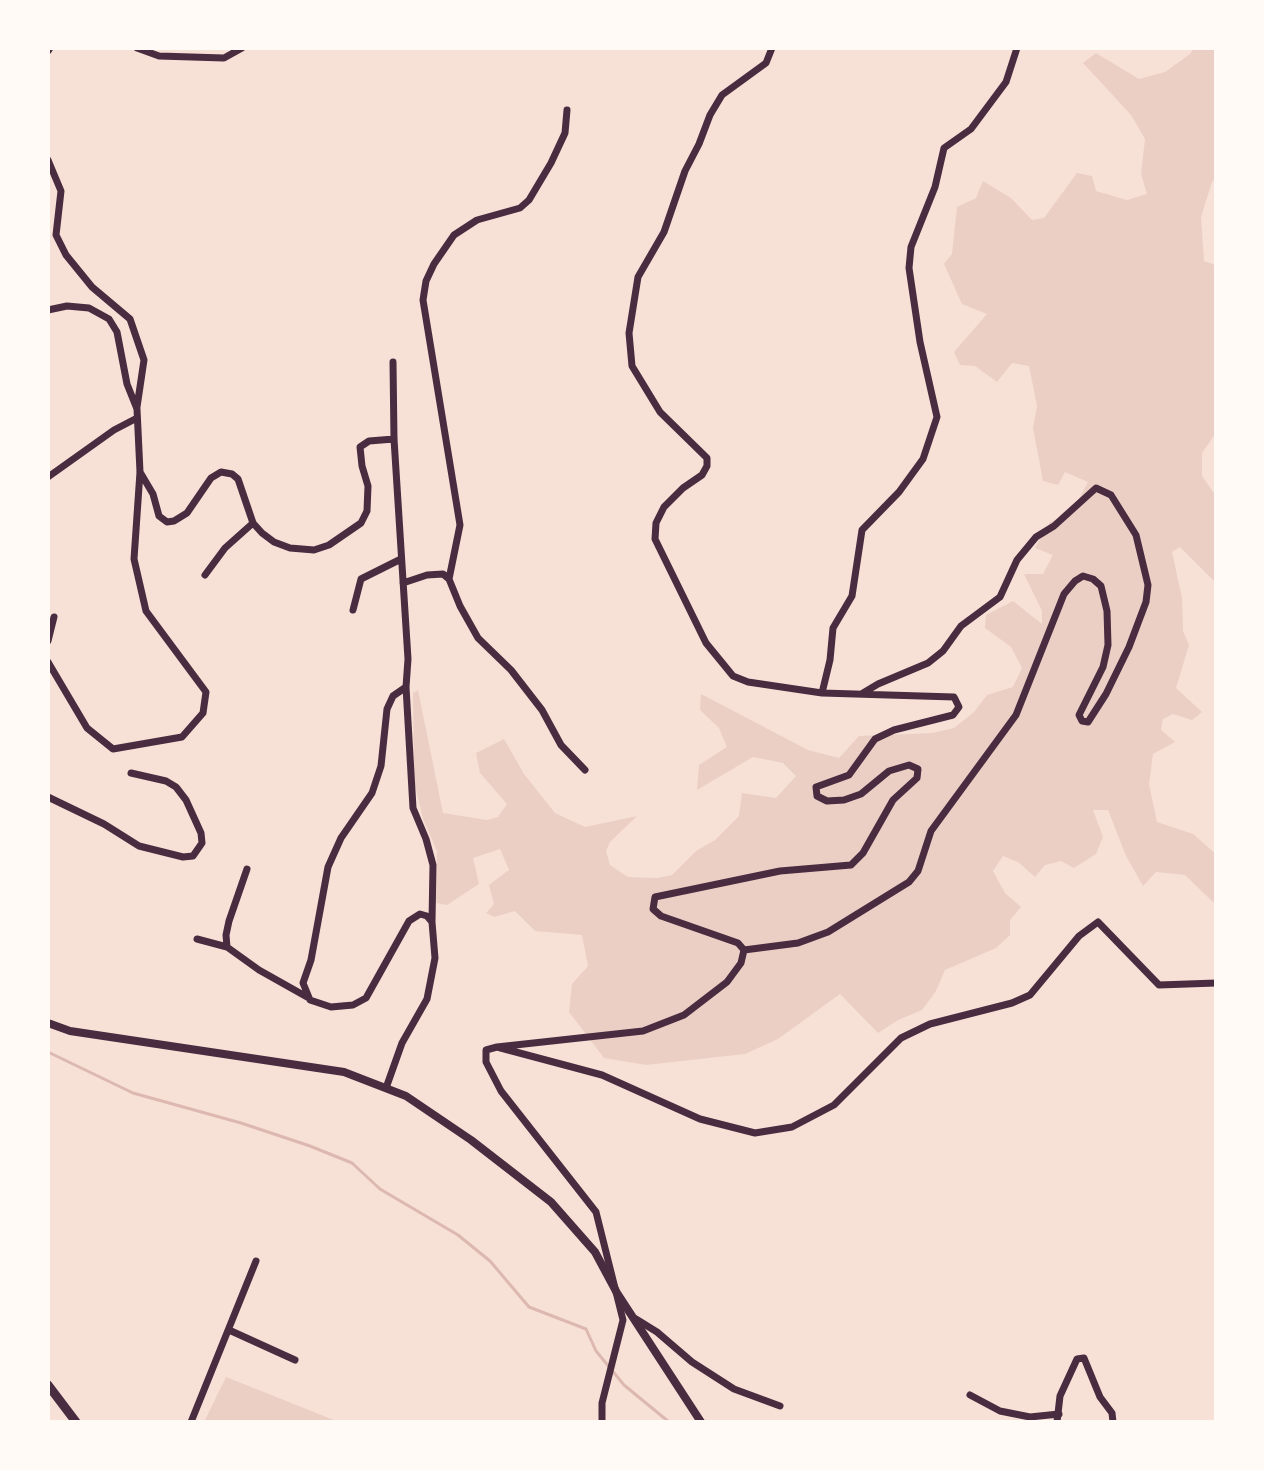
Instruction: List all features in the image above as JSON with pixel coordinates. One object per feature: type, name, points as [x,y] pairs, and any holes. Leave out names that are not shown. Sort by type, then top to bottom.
[{"type":"main road","points":[[48,1385],[76,1422]]},
{"type":"street","points":[[137,48],[159,56],[224,58],[242,48]]},
{"type":"street","points":[[744,950],[738,943],[661,916],[653,909],[655,897],[780,871],[851,865],[863,853],[893,800],[917,778],[918,769],[909,765],[889,771],[861,794],[844,800],[827,801],[817,796],[816,787],[849,775],[875,739],[894,730],[953,715],[959,707],[954,697],[822,693],[748,682],[733,676],[706,643],[655,539],[656,523],[664,507],[702,475],[707,458],[660,412],[632,366],[629,333],[638,277],[664,232],[685,171],[710,115],[722,95],[766,63],[772,48]]},
{"type":"street","points":[[822,693],[833,628],[852,596],[862,530],[899,492],[923,459],[937,417],[920,342],[909,268],[911,247],[935,187],[944,148],[971,129],[1006,82],[1017,48]]},
{"type":"street","points":[[449,579],[460,525],[423,300],[426,281],[454,235],[477,220],[520,208],[529,200],[565,133],[567,110]]},
{"type":"street","points":[[48,160],[61,191],[52,234],[92,287],[130,319],[144,360],[137,413],[140,472],[134,559],[146,611],[206,692],[203,713],[182,737],[113,749],[87,728],[48,662]]},
{"type":"street","points":[[48,310],[67,306],[89,308],[109,319],[117,332],[127,384],[137,413]]},
{"type":"street","points":[[386,1088],[402,1043],[427,999],[435,958],[433,865],[413,808],[406,687],[408,659],[394,439],[393,362]]},
{"type":"street","points":[[48,477],[137,413]]},
{"type":"street","points":[[140,472],[153,494],[159,516],[167,522],[187,513],[211,478],[221,472],[232,474],[238,479],[253,523],[274,542],[290,548],[314,550],[329,545],[361,523],[367,511],[368,486],[360,447],[369,441],[394,439]]},
{"type":"street","points":[[744,950],[798,943],[828,932],[909,882],[918,871],[931,831],[1016,715],[1064,594],[1083,576],[1101,586],[1107,611],[1108,645],[1103,667],[1079,715],[1082,721],[1088,722],[1129,647],[1146,602],[1148,585],[1136,535],[1111,495],[1096,488],[1054,526],[1036,537],[1017,560],[1000,597],[961,626],[943,651],[928,663],[863,693]]},
{"type":"street","points":[[205,575],[225,548],[253,523]]},
{"type":"street","points":[[353,610],[361,579],[401,559]]},
{"type":"street","points":[[403,583],[427,575],[443,574],[449,579],[478,638],[511,670],[542,710],[561,745],[585,770]]},
{"type":"street","points":[[48,641],[54,617]]},
{"type":"street","points":[[307,997],[303,983],[311,960],[328,867],[341,838],[372,793],[381,766],[387,709],[393,696],[406,687]]},
{"type":"street","points":[[48,797],[104,824],[139,846],[183,857],[193,856],[202,843],[201,833],[186,800],[176,787],[166,781],[131,773]]},
{"type":"street","points":[[227,947],[229,921],[247,869]]},
{"type":"street","points":[[197,939],[227,947],[259,970],[307,997],[341,1008],[366,998],[409,921],[420,914],[432,922]]},
{"type":"street","points":[[497,1047],[602,1075],[700,1119],[755,1133],[792,1127],[834,1105],[901,1038],[920,1028],[1030,995],[1079,936],[1098,922],[1159,985],[1216,983]]},
{"type":"street","points":[[602,1422],[602,1403],[623,1320],[596,1212],[501,1091],[486,1062],[486,1050],[643,1031],[684,1015],[727,982],[741,963],[744,950]]},
{"type":"street","points":[[48,1023],[70,1031],[344,1072],[406,1096],[471,1140],[551,1202],[595,1252],[617,1293],[701,1422]]},
{"type":"street","points":[[191,1422],[256,1261]]},
{"type":"street","points":[[634,1318],[734,1389],[780,1406]]},
{"type":"street","points":[[229,1330],[295,1360]]},
{"type":"street","points":[[970,1395],[1000,1411],[1058,1418],[1060,1396],[1077,1359],[1084,1358],[1100,1397],[1112,1413],[1113,1422]]},
{"type":"shaded area","points":[[1194,48],[1216,48],[1216,178],[1201,217],[1204,261],[1216,265],[1216,433],[1202,453],[1202,476],[1216,496],[1216,583],[1180,547],[1172,552],[1182,598],[1183,631],[1189,645],[1176,688],[1202,712],[1192,720],[1173,714],[1163,719],[1161,730],[1175,742],[1153,754],[1149,784],[1157,822],[1193,834],[1216,854],[1216,905],[1185,875],[1156,872],[1143,886],[1126,856],[1108,810],[1093,810],[1103,837],[1096,854],[1074,868],[1061,861],[1045,865],[1035,877],[1018,862],[1003,856],[993,871],[1005,893],[1021,907],[1010,920],[1010,935],[996,948],[945,970],[936,991],[922,1010],[878,1033],[840,994],[778,1039],[745,1054],[646,1065],[604,1058],[569,1012],[572,984],[588,966],[582,935],[535,931],[515,911],[494,917],[486,913],[494,904],[489,885],[509,870],[500,849],[473,858],[479,884],[447,905],[436,903],[437,851],[423,819],[414,781],[413,693],[418,690],[443,813],[487,820],[498,817],[507,804],[480,773],[476,753],[504,739],[524,774],[555,813],[585,827],[637,816],[610,842],[606,851],[610,865],[628,877],[657,878],[672,875],[739,816],[742,793],[776,798],[796,776],[783,763],[753,757],[697,790],[699,765],[727,747],[719,728],[700,710],[701,694],[808,750],[839,758],[859,736],[932,733],[954,728],[974,712],[987,695],[1013,687],[1022,668],[1011,647],[985,628],[986,615],[1013,601],[1042,624],[1042,611],[1024,574],[1043,574],[1053,555],[1035,548],[1050,522],[1071,514],[1088,482],[1065,472],[1058,485],[1043,481],[1033,428],[1037,406],[1029,366],[1012,363],[997,382],[975,366],[960,365],[954,352],[987,314],[962,304],[944,264],[952,254],[957,207],[976,198],[983,181],[1011,198],[1032,220],[1044,218],[1077,173],[1092,176],[1096,191],[1127,200],[1147,194],[1141,174],[1145,139],[1131,115],[1083,63],[1096,53],[1139,79],[1165,72]]},
{"type":"shaded area","points":[[226,1377],[339,1422],[204,1422]]},
{"type":"waterway","points":[[48,1052],[133,1093],[241,1123],[352,1163],[380,1189],[458,1235],[490,1261],[529,1307],[586,1329],[596,1351],[624,1385],[669,1422]]}]
